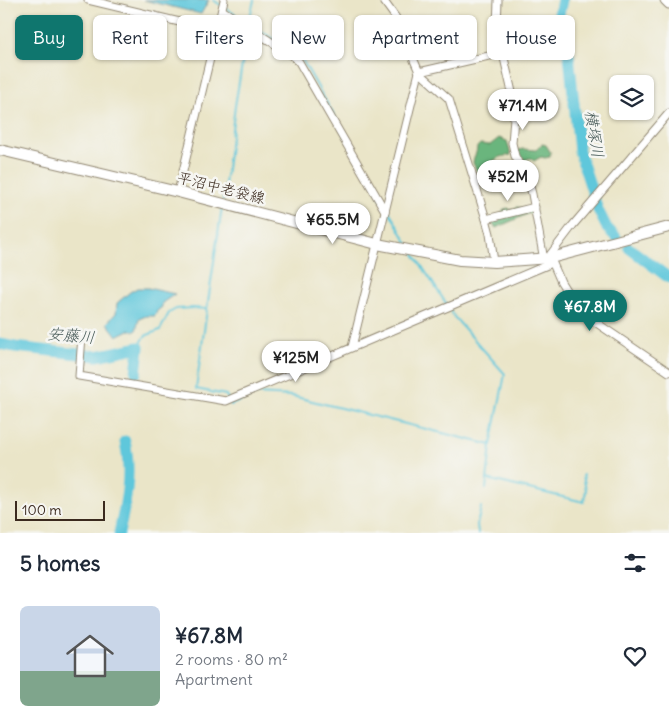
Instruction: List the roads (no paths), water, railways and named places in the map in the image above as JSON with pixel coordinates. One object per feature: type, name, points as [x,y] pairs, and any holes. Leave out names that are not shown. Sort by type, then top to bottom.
[{"type":"main road","name":"平沼中老袋線","points":[[0,150],[178,192],[377,244],[460,260],[494,262],[549,260],[669,228]]},
{"type":"street","points":[[88,0],[177,22]]},
{"type":"street","points":[[221,15],[224,0]]},
{"type":"street","points":[[383,0],[396,18],[419,72],[449,99],[486,219],[494,262]]},
{"type":"street","points":[[497,15],[498,0]]},
{"type":"street","points":[[666,0],[669,4]]},
{"type":"street","points":[[222,10],[293,56],[299,62],[385,211]]},
{"type":"street","points":[[419,72],[487,56]]},
{"type":"street","points":[[178,192],[210,60]]},
{"type":"street","points":[[504,60],[515,105],[512,143],[515,156],[529,183],[549,260],[579,311],[669,372]]},
{"type":"street","points":[[352,347],[419,72]]},
{"type":"street","points":[[82,336],[78,376],[226,401],[549,260],[572,225],[669,113]]},
{"type":"street","points":[[486,219],[534,207]]},
{"type":"water","points":[[144,0],[209,0],[201,14]]},
{"type":"water","points":[[137,288],[148,288],[175,294],[162,303],[162,307],[155,316],[146,316],[139,319],[136,331],[129,330],[117,336],[107,323],[116,313],[117,303]]},
{"type":"waterway","points":[[213,0],[300,56],[384,203]]},
{"type":"waterway","points":[[251,15],[254,0]]},
{"type":"waterway","name":"横塚川","points":[[562,0],[558,19],[559,28],[569,55],[579,151],[598,210],[607,228],[616,237]]},
{"type":"waterway","points":[[223,200],[243,60]]},
{"type":"waterway","points":[[139,347],[145,336],[160,330],[169,313],[176,309],[207,309],[222,207]]},
{"type":"waterway","points":[[388,209],[409,246]]},
{"type":"waterway","name":"横塚川","points":[[629,248],[669,278]]},
{"type":"waterway","points":[[414,254],[447,305]]},
{"type":"waterway","points":[[207,309],[196,389],[226,395],[231,405],[256,394],[292,396],[491,445]]},
{"type":"waterway","points":[[449,309],[505,374],[491,445],[486,489]]},
{"type":"waterway","name":"安藤川","points":[[0,344],[97,356],[139,347],[136,373]]},
{"type":"waterway","points":[[119,533],[126,499],[128,476],[125,441]]},
{"type":"waterway","points":[[487,479],[584,502],[586,490],[583,475]]},
{"type":"waterway","points":[[478,533],[477,525],[481,507]]}]
